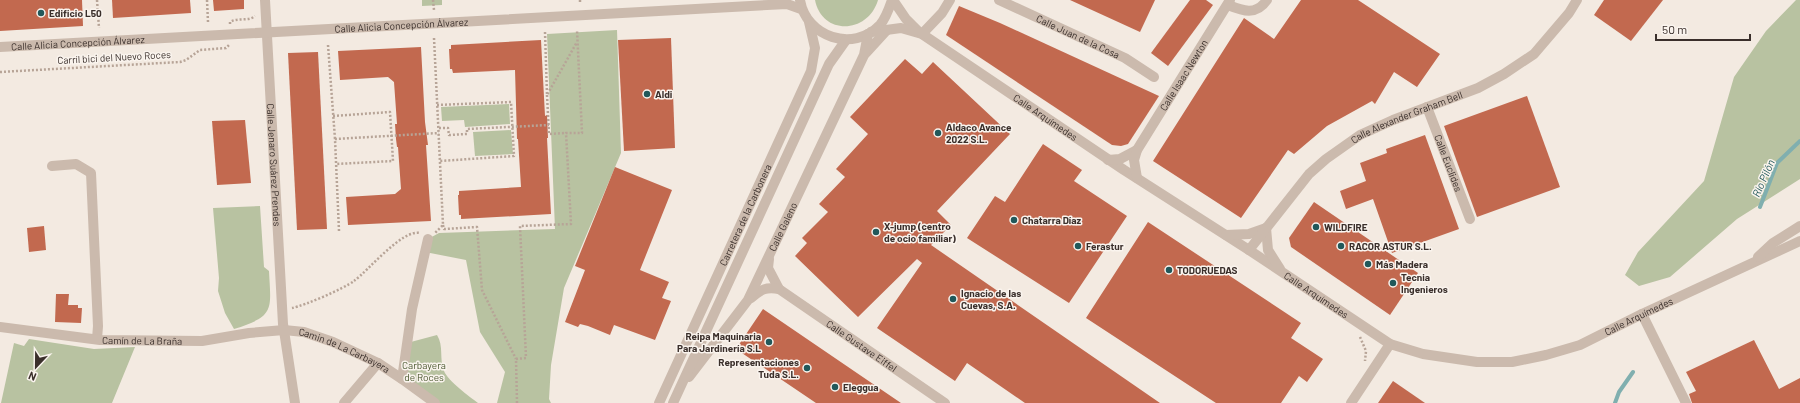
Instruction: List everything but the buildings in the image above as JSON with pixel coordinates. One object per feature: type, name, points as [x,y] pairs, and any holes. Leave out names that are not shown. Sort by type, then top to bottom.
[{"type":"street","name":"Calle Jenaro Suárez Prendes","points":[[266,0],[284,330],[295,403]]},
{"type":"street","points":[[870,33],[880,25],[888,13],[892,0]]},
{"type":"street","points":[[892,0],[906,19],[922,34],[942,14],[950,0]]},
{"type":"street","name":"Calle Juan de la Cosa","points":[[999,0],[1125,58],[1154,77]]},
{"type":"street","points":[[1229,2],[1242,11],[1251,11],[1259,8],[1267,0]]},
{"type":"street","name":"Calle Alexander Graham Bell","points":[[1249,250],[1308,174],[1326,159],[1360,135],[1393,120],[1478,88],[1504,74],[1534,54],[1569,13],[1576,0]]},
{"type":"street","name":"Calle Isaac Newton","points":[[1137,178],[1134,160],[1137,150],[1229,2]]},
{"type":"street","name":"Calle Alicia Concepción Álvarez","points":[[0,47],[801,4]]},
{"type":"street","points":[[801,4],[810,22],[820,32],[832,38],[846,40]]},
{"type":"street","name":"Carretera de la Carbonera","points":[[659,403],[811,71],[815,48],[810,22]]},
{"type":"street","name":"Calle Arquímedes","points":[[846,40],[870,33],[901,28],[922,34],[1108,160],[1249,250],[1390,344],[1423,354],[1477,362],[1512,362],[1546,355],[1580,345],[1642,314],[1800,241]]},
{"type":"street","name":"Calle Galeno","points":[[864,55],[887,30]]},
{"type":"street","name":"Calle Galeno","points":[[681,386],[703,361],[748,300],[864,55],[870,33]]},
{"type":"street","name":"Carretera de la Carbonera","points":[[674,403],[829,64],[846,40]]},
{"type":"street","name":"Calle Euclides","points":[[1427,107],[1470,219]]},
{"type":"street","points":[[1108,160],[1120,159],[1137,150]]},
{"type":"street","points":[[52,166],[76,164],[91,173],[98,326],[97,339]]},
{"type":"street","points":[[1751,264],[1773,243],[1800,226]]},
{"type":"street","points":[[1226,235],[1249,234],[1266,228],[1268,250],[1281,272]]},
{"type":"street","points":[[402,378],[412,309],[428,239]]},
{"type":"street","name":"Calle Gustave Eiffel","points":[[769,256],[768,268],[779,289],[944,403]]},
{"type":"street","points":[[748,300],[760,290],[768,287],[779,289]]},
{"type":"street","points":[[1642,314],[1686,403]]},
{"type":"street","name":"Camín de La Braña","points":[[0,326],[97,339],[202,341],[284,330]]},
{"type":"street","name":"Camin de La Carbayera","points":[[284,330],[304,332],[333,342],[378,364],[402,378],[435,403]]},
{"type":"street","points":[[1351,403],[1390,344]]},
{"type":"street","points":[[344,403],[378,364]]},
{"type":"path","points":[[97,0],[99,28]]},
{"type":"path","points":[[207,0],[208,22]]},
{"type":"path","points":[[433,0],[434,10]]},
{"type":"path","name":"Carríl bici del Nuevo Roces","points":[[0,72],[180,62],[186,60],[200,50],[226,48],[230,42],[230,22],[233,20],[251,19],[256,13]]},
{"type":"path","points":[[545,32],[549,134],[582,133],[577,30]]},
{"type":"path","points":[[434,38],[444,230],[477,227],[482,290],[516,359],[517,403]]},
{"type":"path","points":[[547,95],[577,42]]},
{"type":"path","points":[[328,45],[335,139],[339,231]]},
{"type":"path","points":[[437,106],[511,102],[514,156],[440,161]]},
{"type":"path","points":[[333,116],[390,112],[392,136],[393,161],[336,164]]},
{"type":"path","points":[[438,128],[448,128],[449,135],[467,134],[467,129],[549,126]]},
{"type":"path","points":[[335,139],[439,133]]},
{"type":"path","points":[[516,359],[526,358],[520,226],[571,224],[566,133]]},
{"type":"path","points":[[292,308],[354,280],[399,240],[409,234],[418,232],[428,239],[444,225]]},
{"type":"path","points":[[1357,335],[1361,339],[1366,351],[1365,364]]},
{"type":"green space","points":[[422,0],[442,0],[442,5],[422,6]]},
{"type":"green space","points":[[815,0],[878,0],[873,11],[865,19],[856,24],[845,26],[835,25],[826,20],[819,12]]},
{"type":"green space","points":[[1796,0],[1800,0],[1800,179],[1737,219],[1670,277],[1639,286],[1625,275],[1638,252],[1704,181],[1734,77],[1766,31]]},
{"type":"green space","points":[[617,30],[621,153],[564,288],[551,365],[549,399],[551,403],[497,403],[505,372],[480,332],[466,260],[425,252],[428,239],[439,233],[555,229],[547,34]]},
{"type":"green space","points":[[509,104],[510,124],[465,127],[464,120],[442,121],[441,107]]},
{"type":"green space","points":[[511,130],[513,154],[475,156],[473,132]]},
{"type":"green space","points":[[260,206],[264,267],[269,271],[270,304],[264,315],[257,320],[234,329],[225,313],[218,291],[219,278],[213,208]]},
{"type":"green space","name":"Carbayera de Roces","points":[[437,335],[446,375],[478,403],[435,403],[402,379],[407,343]]},
{"type":"green space","points":[[29,339],[94,349],[135,347],[112,403],[1,403],[14,343],[24,346]]},
{"type":"waterway","name":"Río Pilón","points":[[1760,207],[1777,163],[1800,141]]},
{"type":"waterway","name":"Río Pilón","points":[[1615,403],[1619,392],[1633,372]]},
{"type":"place","name":"Edificio L50","points":[[41,13]]},
{"type":"place","name":"Aldi","points":[[647,94]]},
{"type":"place","name":"Aldaco Avance 2022 S.L.","points":[[938,133]]},
{"type":"place","name":"Chatarra Díaz","points":[[1014,220]]},
{"type":"place","name":"WILDFIRE","points":[[1316,227]]},
{"type":"place","name":"X-jump (centro de ocio familiar)","points":[[876,232]]},
{"type":"place","name":"Ferastur","points":[[1078,246]]},
{"type":"place","name":"RACOR ASTUR S.L.","points":[[1341,246]]},
{"type":"place","name":"Más Madera","points":[[1368,264]]},
{"type":"place","name":"TODORUEDAS","points":[[1169,270]]},
{"type":"place","name":"Tecnia Ingenieros","points":[[1393,283]]},
{"type":"place","name":"Ignacio de las Cuevas, S.A.","points":[[953,299]]},
{"type":"place","name":"Reipa Maquinaria Para Jardinería S.L","points":[[769,342]]},
{"type":"place","name":"Representaciones Tuda S.L.","points":[[807,368]]},
{"type":"place","name":"Eleggua","points":[[835,387]]}]
